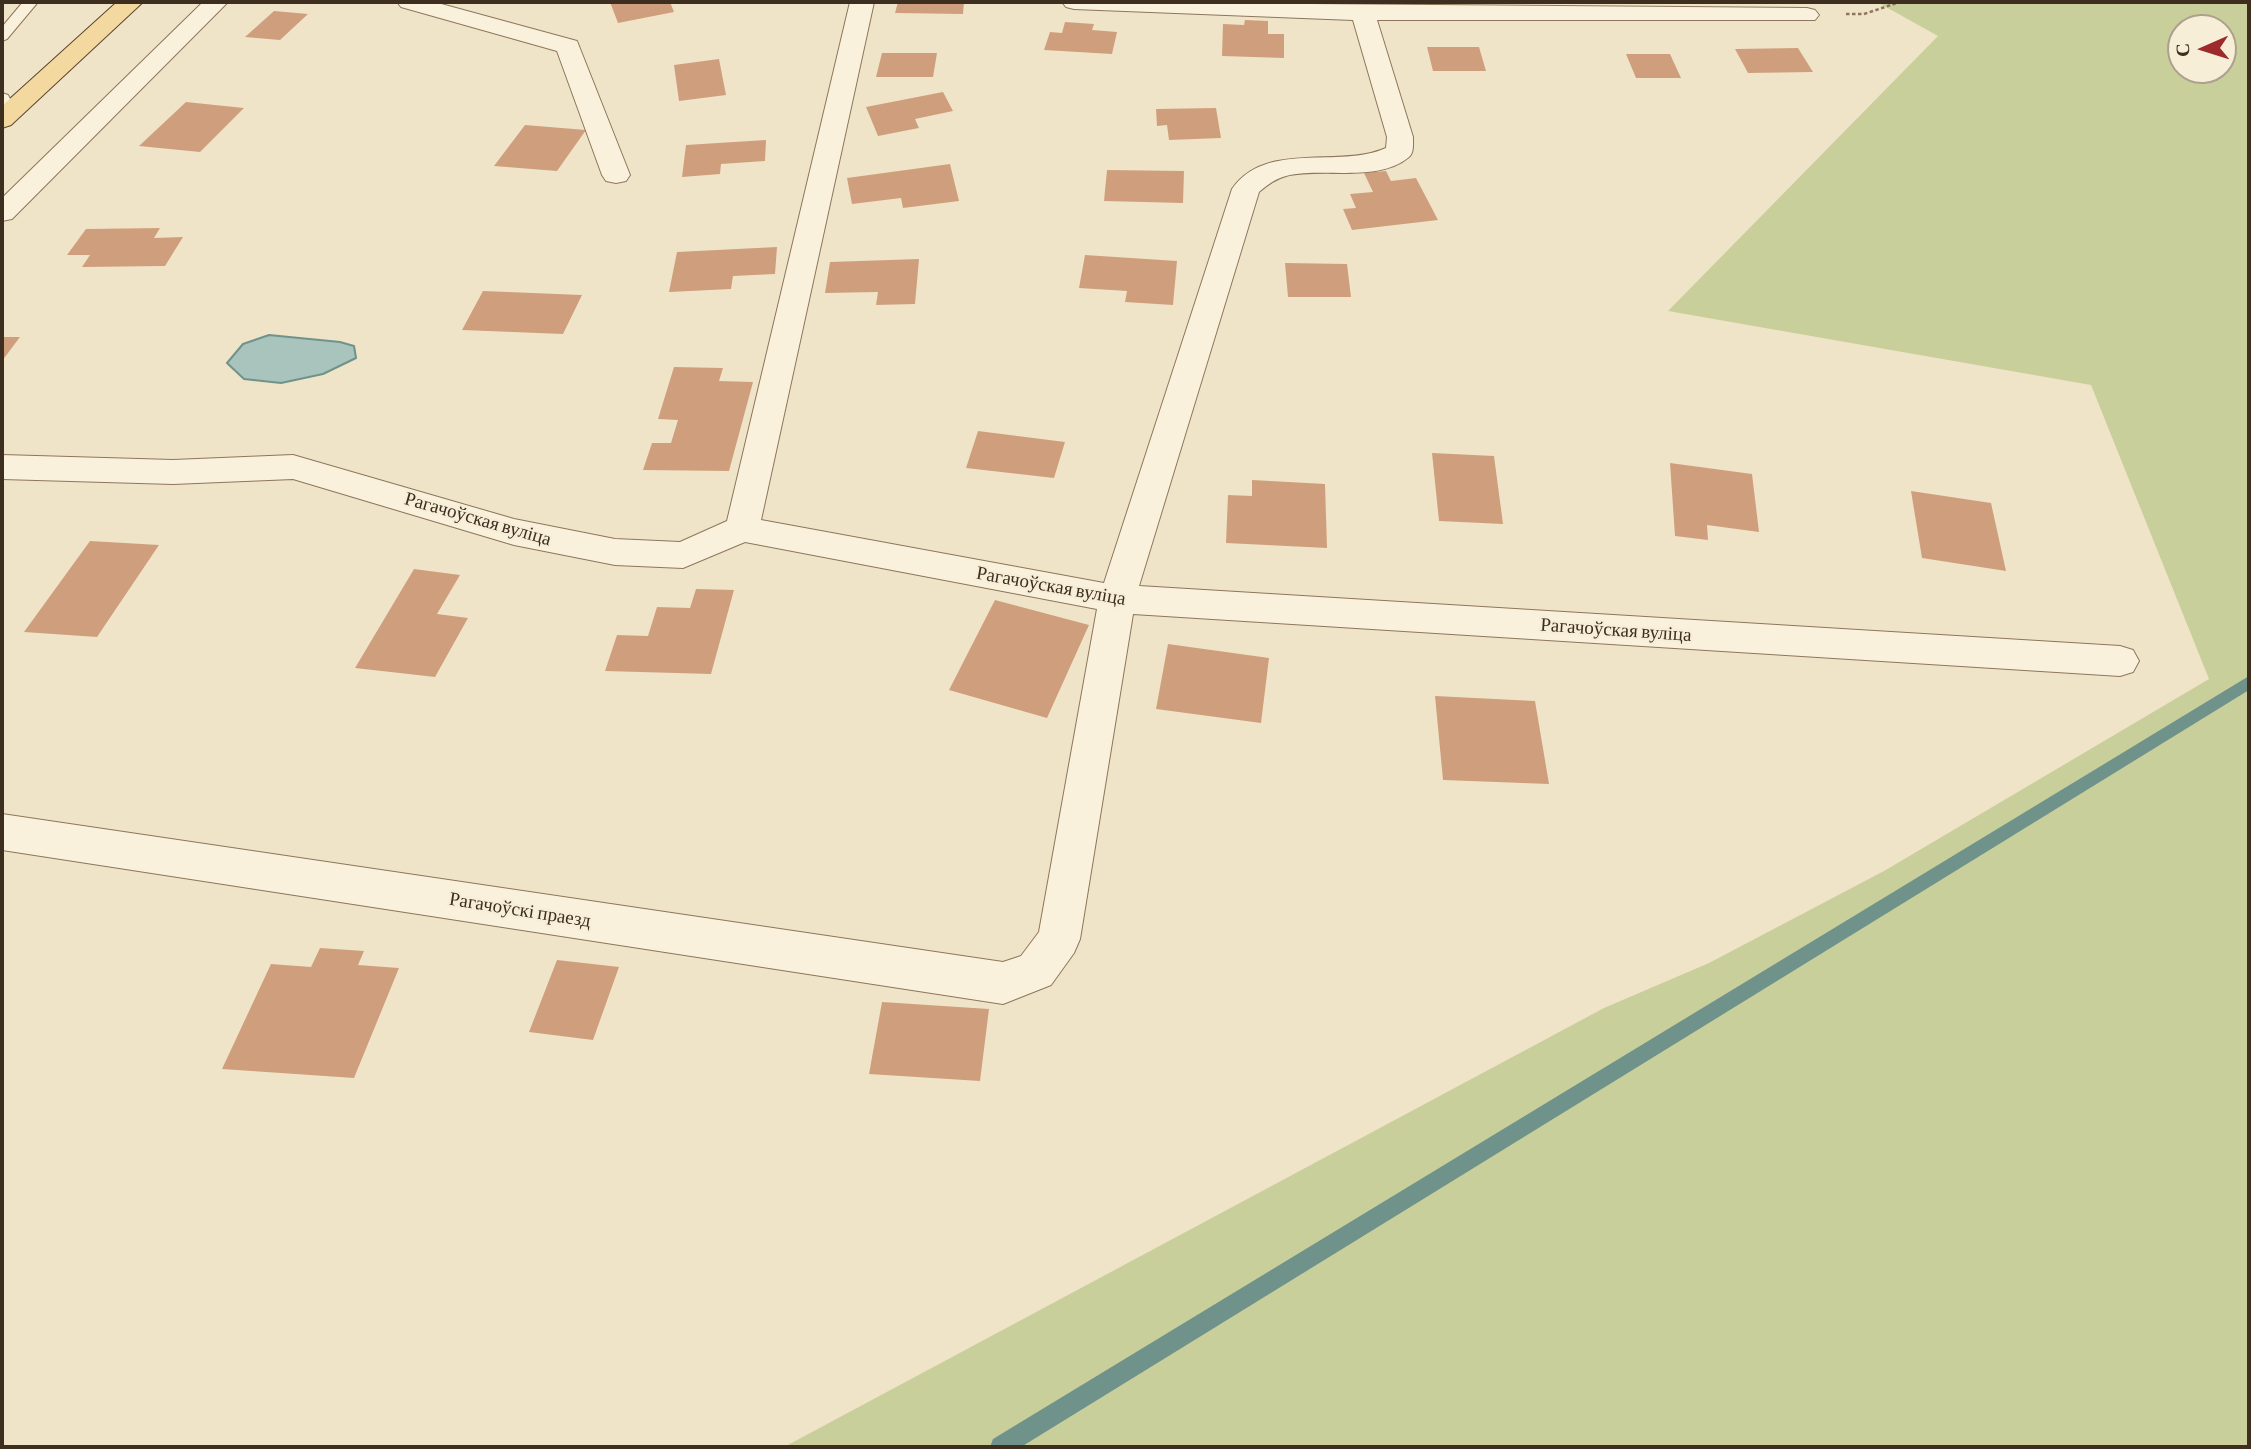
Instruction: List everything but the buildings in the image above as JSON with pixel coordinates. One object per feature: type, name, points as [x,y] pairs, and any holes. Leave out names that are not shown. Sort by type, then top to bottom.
[{"type":"main road","points":[[4,110],[131,2]]},
{"type":"street","points":[[2,213],[216,2]]},
{"type":"street","points":[[409,2],[568,46],[617,176]]},
{"type":"street","points":[[742,528],[862,2]]},
{"type":"street","points":[[1074,2],[1363,13],[1807,15]]},
{"type":"street","points":[[1117,599],[1246,189],[1259,175],[1282,168],[1384,162],[1399,152],[1400,137],[1363,13]]},
{"type":"street","name":"Рагачоўская вуліца","points":[[2,467],[173,472],[293,467],[416,501],[514,533],[615,552],[683,555],[742,528],[1117,599],[2120,661]]},
{"type":"street","name":"Рагачоўскі праезд","points":[[2,832],[1003,983],[1036,971],[1059,939],[1117,599]]},
{"type":"lane","points":[[2,36],[31,2]]},
{"type":"path","points":[[1807,15],[1864,14],[1900,2]]},
{"type":"green space","points":[[1877,2],[2249,2],[2249,1447],[784,1447],[1604,1008],[1709,963],[1884,871],[2209,679],[2091,385],[1668,311],[1938,36]]},
{"type":"water","points":[[269,335],[340,342],[354,346],[356,358],[323,374],[281,383],[244,379],[227,363],[243,344]]},
{"type":"waterway","points":[[1001,1447],[2249,682]]}]
